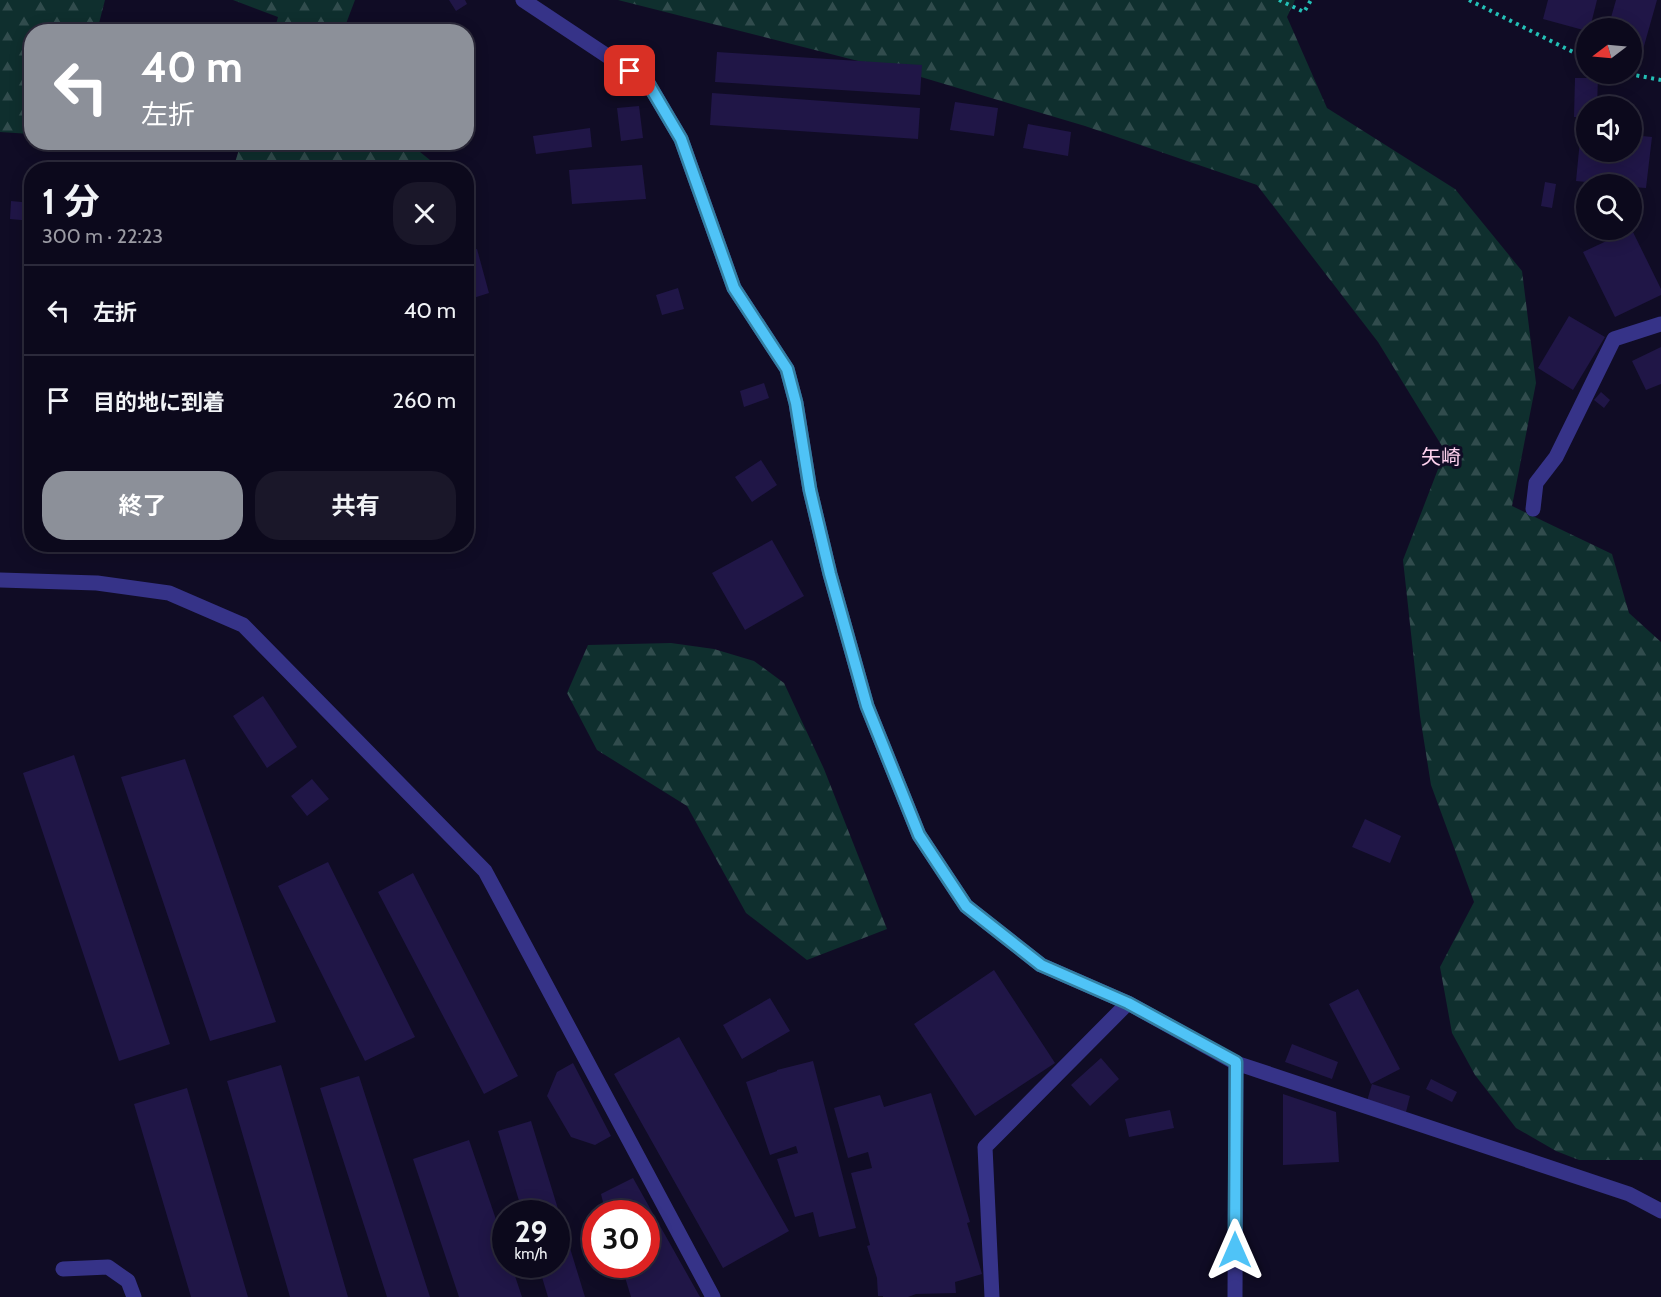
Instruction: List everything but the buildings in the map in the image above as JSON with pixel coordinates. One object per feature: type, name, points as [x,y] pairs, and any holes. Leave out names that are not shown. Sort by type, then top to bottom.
[{"type":"street","points":[[522,0],[648,83],[681,139],[734,288],[787,369],[796,403],[810,490],[830,574],[867,706],[919,835],[966,906],[1041,965],[1128,1003],[1236,1062],[1629,1194],[1661,1211]]},
{"type":"street","points":[[1533,509],[1536,483],[1556,457],[1614,339],[1661,324]]},
{"type":"street","points":[[0,580],[97,583],[169,593],[243,625],[485,871],[713,1297]]},
{"type":"street","points":[[992,1297],[985,1147],[1128,1003]]},
{"type":"street","points":[[1235,1297],[1236,1062]]},
{"type":"street","points":[[63,1269],[108,1267],[128,1281],[134,1297]]},
{"type":"path","points":[[1279,0],[1304,12],[1311,0]]},
{"type":"path","points":[[1469,0],[1576,54]]},
{"type":"path","points":[[1642,76],[1661,80]]},
{"type":"green space","points":[[0,0],[105,0],[99,24],[24,24],[24,134],[0,132]]},
{"type":"green space","points":[[233,0],[355,0],[346,24],[276,24],[278,17]]},
{"type":"green space","points":[[618,0],[1295,0],[1287,17],[1327,108],[1455,189],[1522,271],[1536,383],[1512,506],[1612,554],[1629,613],[1661,642],[1661,1160],[1579,1160],[1556,1151],[1516,1128],[1475,1075],[1452,1033],[1440,967],[1474,902],[1431,785],[1420,716],[1403,560],[1445,451],[1378,342],[1257,185],[1085,126],[921,77]]},
{"type":"green space","points":[[239,150],[418,150],[432,162],[235,162]]},
{"type":"green space","points":[[671,643],[714,649],[754,661],[784,683],[824,769],[887,929],[807,960],[746,913],[687,806],[597,750],[567,693],[588,645]]},
{"type":"district","name":"矢崎","points":[[1441,457]]},
{"type":"route","points":[[630,71],[648,83],[681,139],[734,288],[787,369],[796,403],[810,490],[830,574],[867,706],[919,835],[966,906],[1041,965],[1128,1003],[1236,1062],[1235,1250]]}]
